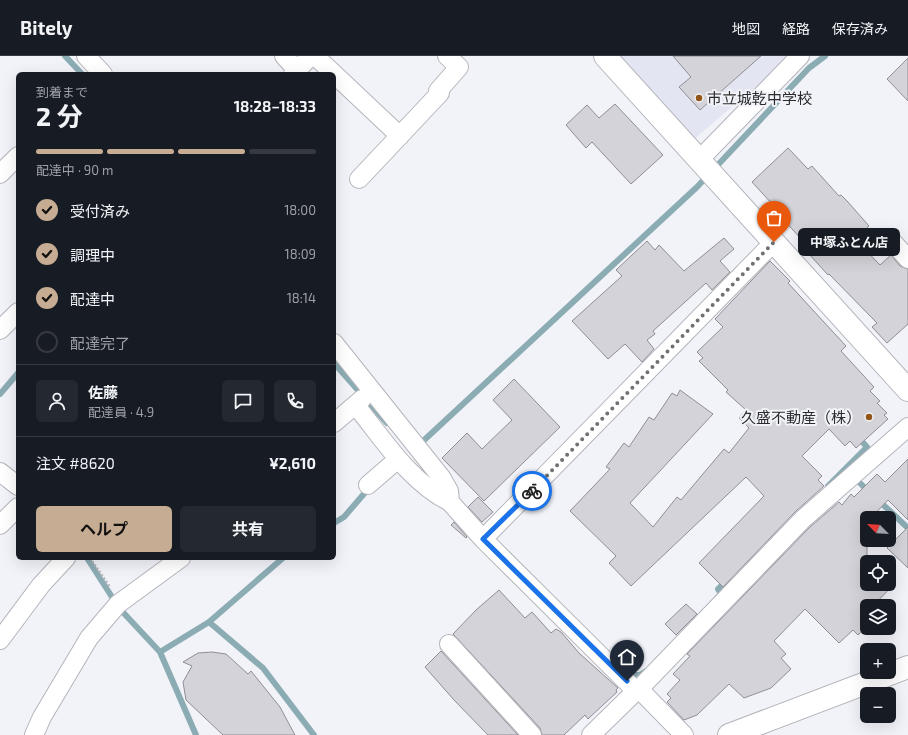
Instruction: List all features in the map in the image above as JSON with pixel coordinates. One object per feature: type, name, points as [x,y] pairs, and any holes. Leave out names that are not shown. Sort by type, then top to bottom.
[{"type":"street","points":[[86,56],[101,72]]},
{"type":"street","points":[[284,56],[295,72],[311,56]]},
{"type":"street","points":[[315,56],[332,72]]},
{"type":"street","points":[[359,179],[440,93],[438,91],[460,68],[447,56]]},
{"type":"street","points":[[605,56],[908,390]]},
{"type":"street","points":[[707,168],[800,56]]},
{"type":"street","points":[[336,76],[400,136]]},
{"type":"street","points":[[0,174],[16,158]]},
{"type":"street","points":[[890,239],[908,259]]},
{"type":"street","points":[[483,539],[774,242]]},
{"type":"street","points":[[0,330],[16,314]]},
{"type":"street","points":[[336,347],[364,398],[409,436],[441,476],[449,491],[450,502]]},
{"type":"street","points":[[336,421],[364,398]]},
{"type":"street","points":[[364,398],[361,412],[401,463],[426,488],[450,502],[483,539],[640,688],[684,735]]},
{"type":"street","points":[[591,735],[640,688],[803,519],[908,427]]},
{"type":"street","points":[[368,485],[413,455],[426,457]]},
{"type":"street","points":[[0,472],[16,484]]},
{"type":"street","points":[[0,525],[16,508]]},
{"type":"street","points":[[0,640],[41,585],[64,560]]},
{"type":"street","points":[[34,735],[42,717],[88,638],[119,604],[178,560]]},
{"type":"street","points":[[449,644],[532,735]]},
{"type":"street","points":[[729,735],[908,667]]},
{"type":"path","points":[[91,560],[119,604]]},
{"type":"shaded area","name":"市立城乾中学校","points":[[619,56],[792,56],[693,140]]},
{"type":"building","points":[[673,56],[761,56],[700,110],[679,87],[691,77]]},
{"type":"building","points":[[908,58],[908,101],[887,79]]},
{"type":"building","points":[[615,104],[663,155],[631,184],[592,142],[586,148],[566,125],[587,105],[599,118]]},
{"type":"building","points":[[788,148],[808,169],[812,166],[839,196],[841,195],[848,202],[869,226],[855,239],[880,265],[891,255],[900,266],[908,269],[908,324],[887,343],[872,327],[877,323],[829,274],[828,275],[800,244],[803,241],[782,218],[784,217],[752,182]]},
{"type":"building","points":[[724,238],[734,249],[720,261],[730,272],[712,290],[706,283],[653,331],[655,334],[647,340],[654,349],[642,362],[625,344],[608,359],[572,321],[622,276],[616,270],[647,241],[655,250],[659,245],[684,271]]},
{"type":"building","points":[[770,261],[790,281],[788,283],[846,346],[841,351],[874,387],[870,391],[880,401],[877,403],[887,413],[884,415],[888,419],[856,448],[850,441],[845,446],[829,429],[802,456],[822,476],[818,480],[824,486],[795,512],[723,587],[699,563],[764,496],[746,477],[631,586],[609,563],[616,556],[570,511],[610,469],[606,467],[624,443],[629,447],[649,417],[654,420],[672,393],[677,396],[680,390],[713,414],[630,503],[653,527],[677,497],[681,500],[724,449],[729,453],[749,428],[739,418],[746,410],[726,392],[728,390],[699,361],[703,358],[697,352],[723,327],[715,319]]},
{"type":"building","points":[[514,379],[560,427],[484,501],[442,458],[467,433],[482,449],[512,420],[493,400]]},
{"type":"building","points":[[908,459],[908,520],[888,500],[878,511],[860,511],[860,547],[867,547],[867,555],[860,555],[860,591],[887,591],[880,599],[860,599],[860,633],[858,635],[853,630],[839,643],[805,609],[774,641],[786,654],[781,658],[791,669],[771,688],[744,698],[729,684],[697,715],[684,720],[667,702],[671,698],[667,694],[680,680],[673,674],[690,656],[687,654],[810,527],[839,502],[842,505],[851,494],[854,497],[877,474],[885,482]]},
{"type":"building","points":[[478,497],[493,512],[482,522],[468,507]]},
{"type":"building","points":[[454,522],[467,537],[466,538],[451,525]]},
{"type":"building","points":[[908,527],[908,568],[887,548],[896,547],[896,539]]},
{"type":"building","points":[[499,590],[525,618],[532,612],[551,633],[556,629],[561,632],[579,653],[618,688],[616,690],[617,692],[588,719],[585,715],[564,735],[542,735],[540,728],[453,634],[476,610]]},
{"type":"building","points":[[686,604],[697,614],[676,635],[665,624]]},
{"type":"building","points":[[441,651],[518,735],[488,735],[454,700],[425,667]]},
{"type":"building","points":[[212,652],[226,654],[248,674],[251,671],[280,707],[295,735],[223,735],[186,700],[183,682],[192,666],[183,662],[198,653]]},
{"type":"waterway","points":[[65,56],[80,72]]},
{"type":"waterway","points":[[417,444],[421,443],[697,187],[809,68],[825,56]]},
{"type":"waterway","points":[[336,365],[387,423]]},
{"type":"waterway","points":[[0,394],[16,375]]},
{"type":"waterway","points":[[828,486],[867,447],[857,436]]},
{"type":"waterway","points":[[857,478],[856,479],[869,492]]},
{"type":"waterway","points":[[336,522],[344,517],[369,488]]},
{"type":"waterway","points":[[877,499],[908,528]]},
{"type":"waterway","points":[[88,560],[119,608],[160,652],[196,735]]},
{"type":"waterway","points":[[160,652],[209,622],[281,560]]},
{"type":"waterway","points":[[717,598],[721,594],[718,589],[727,580]]},
{"type":"waterway","points":[[209,622],[263,668],[314,735]]},
{"type":"waterway","points":[[627,671],[631,675],[640,675],[646,671]]},
{"type":"way so far","points":[[532,491],[774,242]]},
{"type":"place","name":"市立城乾中学校","points":[[699,98]]},
{"type":"place","name":"中塚ふとん店","points":[[774,242]]},
{"type":"place","name":"久盛不動産（株）","points":[[869,417]]},
{"type":"route","points":[[532,491],[483,539],[627,681]]}]
